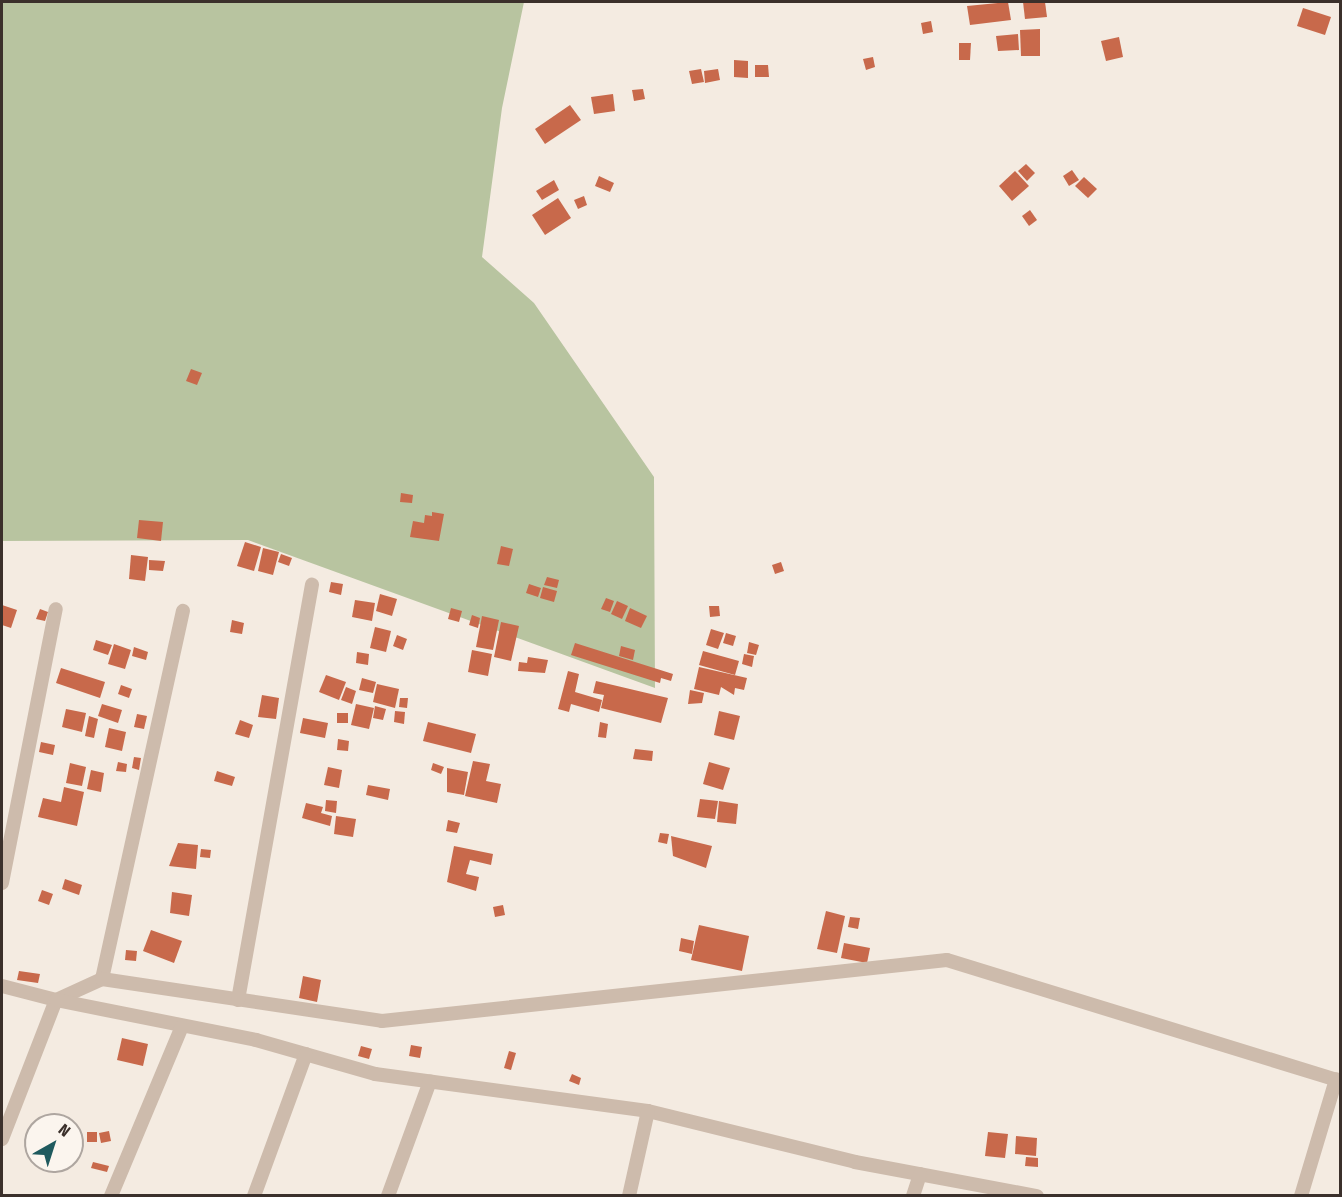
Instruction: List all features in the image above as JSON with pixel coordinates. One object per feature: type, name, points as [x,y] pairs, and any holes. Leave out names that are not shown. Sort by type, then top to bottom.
[{"type":"street","points":[[238,1000],[312,585]]},
{"type":"street","points":[[2,883],[56,609]]},
{"type":"street","points":[[102,979],[183,611]]},
{"type":"street","points":[[2,1139],[56,1000],[102,979],[382,1021],[946,960],[1338,1080],[1301,1196]]},
{"type":"street","points":[[2,986],[56,1000],[306,1054],[375,1074],[648,1111],[920,1174],[1037,1196]]},
{"type":"street","points":[[111,1196],[182,1026]]},
{"type":"street","points":[[254,1196],[306,1054]]},
{"type":"street","points":[[388,1196],[430,1082]]},
{"type":"street","points":[[628,1196],[648,1111]]},
{"type":"street","points":[[913,1196],[920,1174]]},
{"type":"green space","points":[[2,2],[524,2],[502,108],[482,257],[534,303],[654,477],[655,688],[248,540],[2,541]]},
{"type":"building","points":[[1008,2],[1011,20],[970,25],[967,6]]},
{"type":"building","points":[[1023,2],[1045,2],[1047,17],[1025,19]]},
{"type":"building","points":[[1303,8],[1331,17],[1325,35],[1297,26]]},
{"type":"building","points":[[931,21],[933,32],[923,34],[921,23]]},
{"type":"building","points":[[1040,29],[1040,56],[1021,56],[1020,30]]},
{"type":"building","points":[[1018,34],[1019,50],[998,51],[996,36]]},
{"type":"building","points":[[1119,37],[1123,57],[1106,61],[1101,41]]},
{"type":"building","points":[[959,43],[971,43],[970,60],[959,60]]},
{"type":"building","points":[[873,57],[875,67],[866,70],[863,59]]},
{"type":"building","points":[[734,60],[748,61],[748,78],[734,77]]},
{"type":"building","points":[[755,65],[768,65],[769,77],[755,77]]},
{"type":"building","points":[[701,69],[704,82],[692,84],[689,71]]},
{"type":"building","points":[[718,69],[720,80],[705,83],[704,71]]},
{"type":"building","points":[[643,89],[645,99],[634,101],[632,90]]},
{"type":"building","points":[[613,94],[615,111],[594,114],[591,97]]},
{"type":"building","points":[[570,105],[581,120],[545,144],[535,129]]},
{"type":"building","points":[[1026,164],[1035,173],[1027,181],[1018,171]]},
{"type":"building","points":[[1072,170],[1079,180],[1069,186],[1063,176]]},
{"type":"building","points":[[1015,171],[1029,186],[1012,201],[999,186]]},
{"type":"building","points":[[599,176],[614,183],[610,192],[595,186]]},
{"type":"building","points":[[1084,177],[1097,189],[1088,198],[1075,186]]},
{"type":"building","points":[[554,180],[559,190],[542,200],[536,191]]},
{"type":"building","points":[[584,196],[587,205],[578,209],[574,200]]},
{"type":"building","points":[[558,198],[571,218],[545,235],[532,215]]},
{"type":"building","points":[[1030,210],[1037,220],[1029,226],[1022,216]]},
{"type":"building","points":[[191,369],[202,373],[197,385],[186,381]]},
{"type":"building","points":[[401,493],[413,495],[412,503],[400,502]]},
{"type":"building","points":[[432,512],[444,514],[439,541],[410,537],[413,521],[424,523],[425,515],[432,516]]},
{"type":"building","points":[[139,520],[163,522],[161,541],[137,538]]},
{"type":"building","points":[[245,542],[261,547],[254,571],[237,566]]},
{"type":"building","points":[[501,546],[513,549],[509,566],[497,564]]},
{"type":"building","points":[[263,548],[279,552],[273,575],[258,571]]},
{"type":"building","points":[[281,554],[292,558],[289,566],[278,562]]},
{"type":"building","points":[[131,555],[148,557],[145,581],[129,579]]},
{"type":"building","points":[[149,560],[165,561],[163,571],[149,570]]},
{"type":"building","points":[[781,562],[784,571],[775,574],[772,565]]},
{"type":"building","points":[[547,577],[559,580],[557,588],[544,585]]},
{"type":"building","points":[[331,582],[343,584],[341,595],[329,592]]},
{"type":"building","points":[[529,584],[541,588],[538,597],[526,593]]},
{"type":"building","points":[[543,587],[557,591],[554,602],[540,598]]},
{"type":"building","points":[[380,594],[397,599],[392,616],[376,611]]},
{"type":"building","points":[[606,598],[614,601],[610,612],[601,609]]},
{"type":"building","points":[[355,600],[375,603],[372,621],[352,617]]},
{"type":"building","points":[[617,601],[628,606],[622,619],[611,614]]},
{"type":"building","points":[[2,605],[17,610],[11,628],[2,625]]},
{"type":"building","points":[[709,606],[719,606],[720,616],[710,617]]},
{"type":"building","points":[[451,608],[462,611],[459,622],[448,619]]},
{"type":"building","points":[[630,608],[647,616],[641,628],[625,621]]},
{"type":"building","points":[[40,609],[48,612],[45,621],[36,619]]},
{"type":"building","points":[[472,615],[480,618],[478,628],[469,625]]},
{"type":"building","points":[[482,616],[499,620],[493,650],[476,647]]},
{"type":"building","points":[[232,620],[244,623],[242,634],[230,632]]},
{"type":"building","points":[[501,622],[519,626],[511,661],[494,657]]},
{"type":"building","points":[[375,627],[391,631],[386,652],[370,648]]},
{"type":"building","points":[[711,629],[724,633],[718,649],[706,645]]},
{"type":"building","points":[[726,633],[736,636],[733,646],[723,643]]},
{"type":"building","points":[[397,635],[407,639],[403,650],[393,646]]},
{"type":"building","points":[[96,640],[112,645],[108,655],[93,650]]},
{"type":"building","points":[[749,642],[759,645],[756,655],[747,653]]},
{"type":"building","points":[[575,643],[673,674],[671,681],[661,678],[660,683],[571,655]]},
{"type":"building","points":[[114,644],[131,650],[125,669],[108,664]]},
{"type":"building","points":[[621,646],[635,650],[633,660],[619,656]]},
{"type":"building","points":[[134,647],[148,652],[146,660],[132,656]]},
{"type":"building","points":[[472,650],[492,654],[488,676],[468,672]]},
{"type":"building","points":[[703,651],[739,661],[735,675],[699,665]]},
{"type":"building","points":[[357,652],[369,654],[368,665],[356,663]]},
{"type":"building","points":[[744,654],[754,656],[752,667],[742,664]]},
{"type":"building","points":[[528,657],[548,660],[545,673],[518,671],[519,662],[527,663]]},
{"type":"building","points":[[699,667],[747,678],[744,690],[735,688],[734,695],[721,687],[719,695],[694,689]]},
{"type":"building","points":[[61,668],[105,682],[100,698],[56,683]]},
{"type":"building","points":[[568,671],[579,674],[575,692],[602,700],[599,712],[571,704],[569,712],[558,709]]},
{"type":"building","points":[[326,675],[346,682],[339,700],[319,692]]},
{"type":"building","points":[[362,678],[376,682],[373,693],[359,690]]},
{"type":"building","points":[[596,681],[668,698],[661,723],[601,708],[604,695],[593,693]]},
{"type":"building","points":[[377,684],[399,689],[395,708],[373,702]]},
{"type":"building","points":[[121,685],[132,689],[129,698],[118,694]]},
{"type":"building","points":[[346,687],[356,691],[352,704],[341,700]]},
{"type":"building","points":[[690,690],[704,693],[702,703],[688,704]]},
{"type":"building","points":[[262,695],[279,698],[276,719],[258,717]]},
{"type":"building","points":[[400,698],[408,698],[407,708],[399,707]]},
{"type":"building","points":[[102,704],[122,710],[118,723],[98,716]]},
{"type":"building","points":[[356,704],[374,708],[369,729],[351,725]]},
{"type":"building","points":[[375,706],[386,709],[383,720],[373,718]]},
{"type":"building","points":[[66,709],[86,713],[82,732],[62,727]]},
{"type":"building","points":[[395,711],[405,712],[404,724],[394,722]]},
{"type":"building","points":[[719,711],[740,716],[734,740],[714,735]]},
{"type":"building","points":[[337,713],[348,713],[348,723],[337,723]]},
{"type":"building","points":[[137,714],[147,716],[144,729],[134,727]]},
{"type":"building","points":[[89,716],[98,719],[94,738],[85,736]]},
{"type":"building","points":[[303,718],[328,723],[325,738],[300,733]]},
{"type":"building","points":[[240,720],[253,725],[249,738],[235,734]]},
{"type":"building","points":[[428,722],[476,734],[471,753],[423,741]]},
{"type":"building","points":[[600,722],[608,724],[606,738],[598,737]]},
{"type":"building","points":[[109,728],[126,732],[122,751],[105,747]]},
{"type":"building","points":[[338,739],[349,741],[348,751],[337,750]]},
{"type":"building","points":[[41,742],[55,745],[53,755],[39,752]]},
{"type":"building","points":[[635,749],[653,751],[652,761],[633,759]]},
{"type":"building","points":[[134,757],[141,758],[139,770],[132,768]]},
{"type":"building","points":[[473,761],[490,764],[486,781],[501,784],[497,803],[465,796]]},
{"type":"building","points":[[118,762],[127,764],[126,772],[116,771]]},
{"type":"building","points":[[709,762],[730,768],[723,790],[703,784]]},
{"type":"building","points":[[70,763],[86,767],[82,786],[66,783]]},
{"type":"building","points":[[433,763],[444,767],[441,774],[431,770]]},
{"type":"building","points":[[328,767],[342,770],[339,788],[324,785]]},
{"type":"building","points":[[447,768],[468,772],[464,795],[447,792]]},
{"type":"building","points":[[91,770],[104,773],[101,792],[87,789]]},
{"type":"building","points":[[217,771],[235,777],[232,786],[214,781]]},
{"type":"building","points":[[368,785],[390,789],[388,800],[366,795]]},
{"type":"building","points":[[64,787],[84,792],[77,826],[38,817],[43,798],[61,802]]},
{"type":"building","points":[[700,799],[718,801],[715,819],[697,817]]},
{"type":"building","points":[[326,800],[337,801],[336,813],[325,811]]},
{"type":"building","points":[[719,801],[738,804],[736,824],[717,822]]},
{"type":"building","points":[[306,803],[323,807],[321,813],[332,816],[330,826],[302,818]]},
{"type":"building","points":[[336,816],[356,819],[353,837],[334,834]]},
{"type":"building","points":[[448,820],[460,823],[457,833],[446,831]]},
{"type":"building","points":[[660,833],[669,834],[667,844],[658,842]]},
{"type":"building","points":[[671,836],[712,846],[706,868],[673,856]]},
{"type":"building","points":[[178,843],[198,845],[196,869],[169,866]]},
{"type":"building","points":[[454,846],[493,854],[491,865],[470,860],[466,874],[479,877],[476,891],[447,882]]},
{"type":"building","points":[[201,849],[211,850],[210,858],[200,857]]},
{"type":"building","points":[[65,879],[82,885],[79,895],[62,889]]},
{"type":"building","points":[[42,890],[53,894],[49,905],[38,901]]},
{"type":"building","points":[[172,892],[192,895],[189,916],[170,913]]},
{"type":"building","points":[[503,905],[505,915],[495,917],[493,907]]},
{"type":"building","points":[[826,911],[845,916],[837,953],[817,949]]},
{"type":"building","points":[[850,917],[860,918],[858,929],[848,927]]},
{"type":"building","points":[[699,925],[749,936],[742,971],[691,960]]},
{"type":"building","points":[[151,930],[182,941],[174,963],[143,951]]},
{"type":"building","points":[[681,938],[694,941],[692,954],[679,951]]},
{"type":"building","points":[[844,943],[870,948],[867,963],[841,958]]},
{"type":"building","points":[[126,950],[137,951],[136,961],[125,960]]},
{"type":"building","points":[[19,971],[40,974],[38,983],[17,980]]},
{"type":"building","points":[[303,976],[321,980],[317,1002],[299,998]]},
{"type":"building","points":[[122,1038],[148,1044],[143,1066],[117,1060]]},
{"type":"building","points":[[411,1045],[422,1047],[420,1058],[409,1056]]},
{"type":"building","points":[[361,1046],[372,1049],[369,1059],[358,1056]]},
{"type":"building","points":[[509,1051],[516,1053],[511,1070],[504,1068]]},
{"type":"building","points":[[572,1074],[581,1078],[579,1085],[569,1081]]},
{"type":"building","points":[[109,1131],[111,1141],[101,1143],[99,1133]]},
{"type":"building","points":[[87,1132],[97,1132],[97,1142],[87,1142]]},
{"type":"building","points":[[988,1132],[1008,1134],[1005,1158],[985,1156]]},
{"type":"building","points":[[1016,1136],[1037,1138],[1036,1156],[1015,1154]]},
{"type":"building","points":[[1026,1157],[1038,1158],[1038,1167],[1025,1166]]},
{"type":"building","points":[[93,1162],[109,1166],[107,1172],[91,1168]]}]
